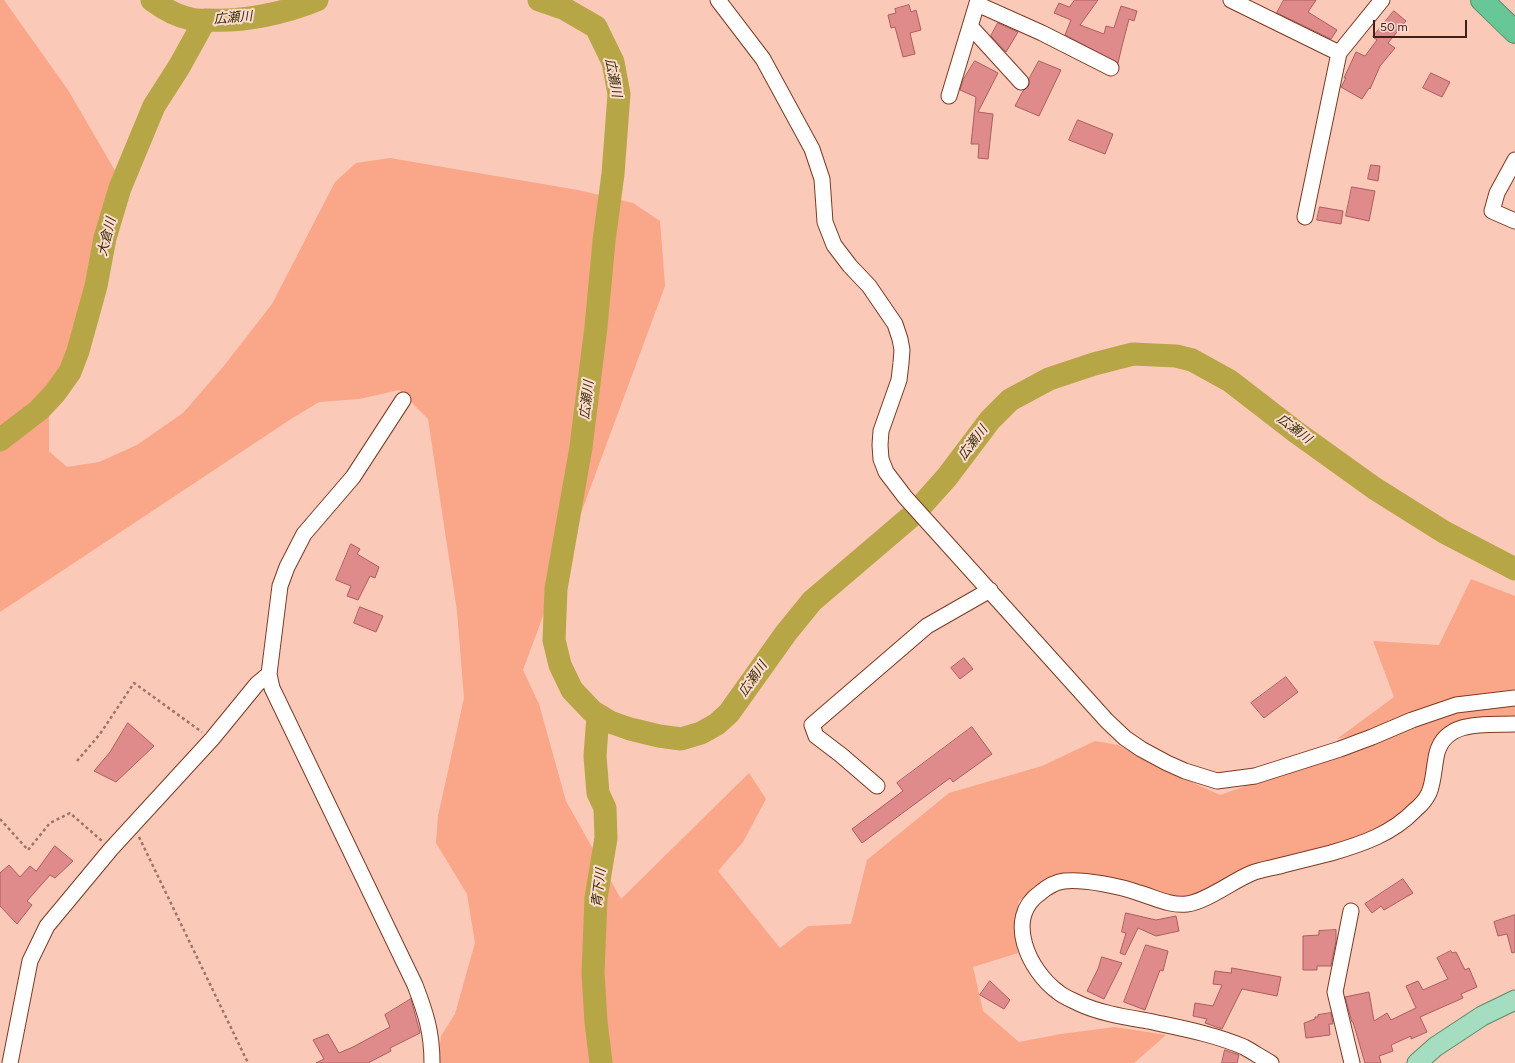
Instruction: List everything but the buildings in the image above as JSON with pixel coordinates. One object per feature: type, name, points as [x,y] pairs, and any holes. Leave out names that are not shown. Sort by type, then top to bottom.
[{"type":"highway","points":[[1482,0],[1515,32]]},
{"type":"main road","points":[[1417,1063],[1435,1047],[1482,1016],[1515,1000]]},
{"type":"street","points":[[718,0],[763,59],[812,149],[822,179],[825,222],[834,245],[869,286],[895,324],[901,344],[901,363],[898,380],[881,431],[881,459],[886,472],[905,497],[965,562],[1087,700],[1125,738],[1142,750],[1167,764],[1217,781],[1255,776],[1294,765],[1372,737],[1412,720],[1456,705],[1515,698]]},
{"type":"street","points":[[1231,0],[1339,53]]},
{"type":"street","points":[[1305,217],[1339,53],[1382,0]]},
{"type":"street","points":[[948,96],[977,2],[1111,68]]},
{"type":"street","points":[[970,26],[1021,82]]},
{"type":"street","points":[[1515,160],[1497,193],[1492,211],[1515,221]]},
{"type":"street","points":[[403,400],[353,477],[304,534],[287,567],[280,586],[269,674],[272,688],[415,985],[426,1012],[431,1034],[432,1063]]},
{"type":"street","points":[[877,786],[841,754],[816,736],[812,725],[927,626],[990,590]]},
{"type":"street","points":[[10,1063],[30,961],[47,926],[133,824],[212,739],[257,684],[269,674]]},
{"type":"street","points":[[1271,1063],[1244,1047],[1201,1033],[1109,1013],[1080,1004],[1058,992],[1044,979],[1033,963],[1025,946],[1021,929],[1023,911],[1033,897],[1049,886],[1062,881],[1084,880],[1138,892],[1169,904],[1188,904],[1253,873],[1363,843],[1400,824],[1420,806],[1429,793],[1438,750],[1441,743],[1448,735],[1459,728],[1471,725],[1515,724]]},
{"type":"street","points":[[1351,910],[1335,992],[1352,1063]]},
{"type":"path","points":[[77,761],[100,734],[134,683],[212,739]]},
{"type":"path","points":[[0,819],[28,850],[50,823],[70,813],[111,849]]},
{"type":"path","points":[[133,824],[248,1063]]},
{"type":"shaded area","points":[[0,0],[4,0],[68,90],[124,186],[123,212],[110,267],[49,414],[49,451],[67,467],[99,462],[137,445],[183,413],[223,367],[272,304],[335,182],[356,163],[390,158],[578,190],[633,203],[660,221],[665,286],[523,670],[539,704],[566,801],[621,899],[749,773],[766,799],[743,842],[718,871],[780,948],[808,926],[851,924],[867,860],[949,793],[1042,766],[1095,741],[1118,745],[1161,768],[1220,795],[1455,712],[1515,703],[1515,716],[1483,720],[1434,749],[1426,779],[1421,791],[1408,808],[1376,829],[1339,846],[1191,897],[1166,895],[1098,875],[1066,872],[1044,881],[1019,901],[1014,922],[1018,953],[973,967],[983,1011],[1019,1042],[1061,1034],[1115,1027],[1166,1035],[1134,1063],[438,1063],[441,1036],[455,1014],[475,943],[467,894],[436,843],[438,816],[464,698],[457,611],[428,419],[399,390],[359,399],[319,402],[0,612]]},
{"type":"shaded area","points":[[1471,579],[1515,596],[1515,689],[1459,698],[1416,711],[1359,734],[1337,739],[1394,697],[1373,641],[1439,645]]},
{"type":"waterway","name":"広瀬川","points":[[152,0],[175,14],[193,20],[236,20],[264,16],[292,9],[317,0]]},
{"type":"waterway","name":"広瀬川","points":[[539,0],[565,9],[596,27],[613,62],[619,94],[613,174],[604,241],[596,327],[581,447],[556,589],[554,640],[560,665],[572,690],[592,711],[610,722],[630,729],[659,736],[681,739],[701,733],[717,724],[729,713],[786,633],[812,601],[914,514],[947,477],[990,420],[1010,400],[1049,379],[1094,364],[1133,354],[1176,356],[1192,360],[1230,381],[1296,432],[1374,488],[1444,532],[1515,569]]},
{"type":"waterway","name":"大倉川","points":[[0,440],[39,410],[55,393],[70,372],[78,351],[96,286],[105,238],[120,188],[154,106],[179,67],[205,20]]},
{"type":"waterway","name":"青下川","points":[[598,715],[595,756],[598,793],[605,808],[606,838],[596,898],[593,973],[596,1022],[601,1063]]}]
